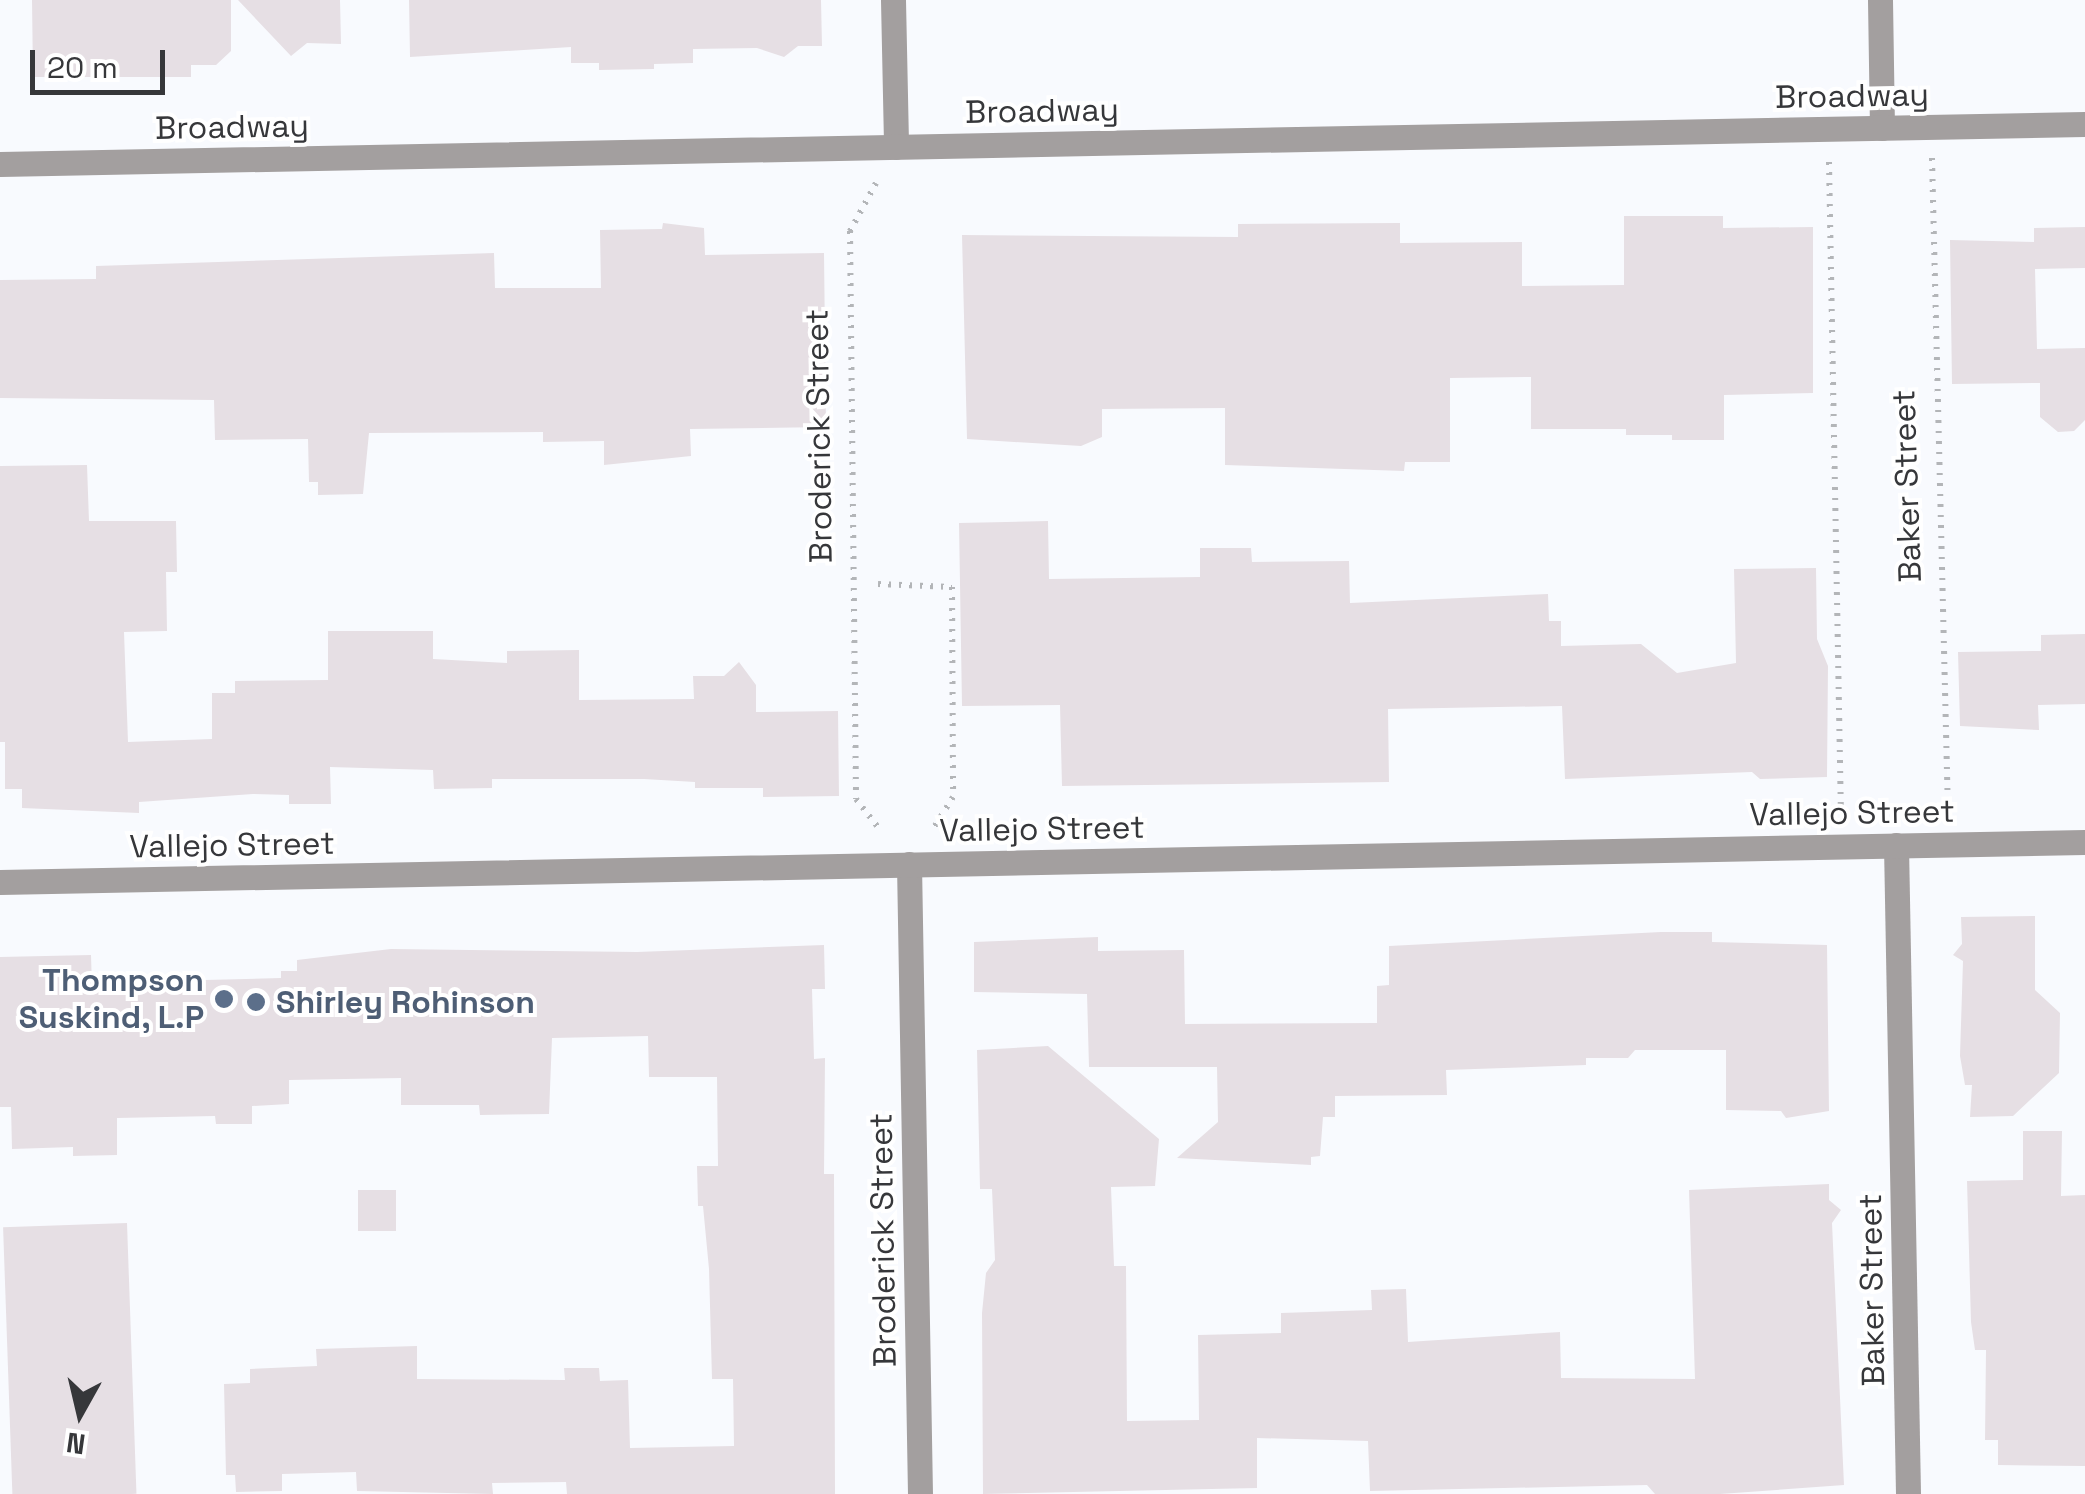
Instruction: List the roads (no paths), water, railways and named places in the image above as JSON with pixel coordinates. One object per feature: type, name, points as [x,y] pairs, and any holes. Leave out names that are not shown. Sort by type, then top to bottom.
[{"type":"street","points":[[893,0],[896,146]]},
{"type":"street","points":[[1880,0],[1882,128]]},
{"type":"street","name":"Broadway","points":[[0,164],[2085,124]]},
{"type":"street","name":"Vallejo Street","points":[[0,882],[2085,842]]},
{"type":"street","name":"Baker Street","points":[[1896,845],[1908,1494]]},
{"type":"street","name":"Broderick Street","points":[[909,864],[920,1494]]},
{"type":"place","name":"Thompson Suskind, L.P","points":[[224,999]]},
{"type":"place","name":"Shirley Rohinson","points":[[256,1002]]}]
